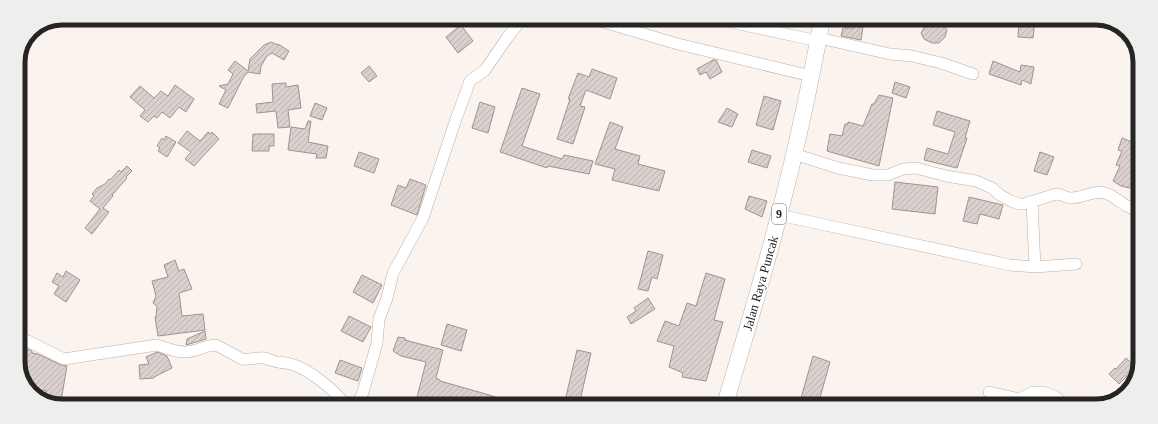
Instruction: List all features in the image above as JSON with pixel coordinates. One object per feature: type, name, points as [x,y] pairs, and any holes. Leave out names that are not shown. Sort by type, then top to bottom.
[{"type":"highway","name":"Jalan Raya Puncak","points":[[727,399],[760,287],[779,215],[794,154],[821,25]]},
{"type":"street","points":[[359,399],[377,343],[379,319],[387,298],[393,273],[423,218],[470,81],[485,70],[517,25]]},
{"type":"street","points":[[613,25],[678,44],[811,76]]},
{"type":"street","points":[[745,25],[890,54],[912,56],[941,63],[972,74]]},
{"type":"street","points":[[794,154],[838,168],[872,175],[888,175],[904,169],[916,168],[946,176],[976,181],[992,188],[1000,195],[1019,204],[1032,202],[1056,194],[1061,194],[1070,198],[1104,193],[1111,195],[1129,208],[1133,209]]},
{"type":"street","points":[[1032,202],[1035,267]]},
{"type":"street","points":[[779,215],[989,262],[1035,267],[1076,264]]},
{"type":"street","points":[[25,340],[64,359],[157,345],[170,350],[184,352],[199,350],[216,345],[242,359],[264,358],[299,366],[321,381],[340,399]]},
{"type":"street","points":[[989,392],[1019,399],[1033,392],[1043,392],[1058,399]]},
{"type":"building","points":[[461,25],[473,41],[458,53],[446,37]]},
{"type":"building","points":[[855,25],[863,25],[861,40],[841,36],[843,28],[854,28]]},
{"type":"building","points":[[926,25],[944,25],[947,30],[945,37],[939,43],[932,43],[924,39],[921,33]]},
{"type":"building","points":[[1019,25],[1034,25],[1033,38],[1018,37]]},
{"type":"building","points":[[271,42],[278,44],[289,51],[284,60],[272,53],[267,56],[261,66],[260,74],[248,72],[243,78],[228,108],[219,104],[226,90],[219,86],[228,84],[233,74],[228,70],[235,61],[248,71],[250,59],[264,45]]},
{"type":"building","points":[[713,60],[716,60],[722,72],[710,79],[706,72],[700,75],[697,69]]},
{"type":"building","points":[[993,61],[1020,72],[1021,65],[1034,67],[1031,84],[1022,80],[1021,85],[989,74]]},
{"type":"building","points":[[369,66],[377,76],[369,82],[361,73]]},
{"type":"building","points":[[592,69],[617,78],[610,99],[586,90],[580,106],[585,107],[573,144],[557,139],[570,99],[568,99],[578,73],[589,77]]},
{"type":"building","points":[[895,82],[910,87],[906,98],[892,93]]},
{"type":"building","points":[[286,83],[286,87],[298,85],[301,108],[288,110],[290,127],[278,128],[276,111],[257,113],[256,104],[273,102],[272,84]]},
{"type":"building","points":[[175,85],[194,99],[186,112],[179,107],[170,118],[162,112],[157,118],[154,116],[148,122],[140,116],[145,110],[130,97],[140,86],[154,98],[161,91],[168,96]]},
{"type":"building","points":[[522,88],[540,94],[522,146],[562,159],[564,155],[593,161],[589,174],[548,166],[547,168],[500,152]]},
{"type":"building","points":[[879,95],[893,98],[879,166],[827,151],[830,134],[842,136],[845,124],[848,124],[848,122],[863,126],[872,104],[874,104]]},
{"type":"building","points":[[764,96],[781,101],[773,130],[756,125]]},
{"type":"building","points":[[480,102],[495,107],[488,133],[472,128]]},
{"type":"building","points":[[315,103],[327,108],[322,120],[310,116]]},
{"type":"building","points":[[727,108],[738,114],[732,127],[718,122]]},
{"type":"building","points":[[937,111],[970,121],[965,138],[967,138],[957,168],[924,160],[927,148],[948,154],[955,132],[933,125]]},
{"type":"building","points":[[308,121],[311,121],[308,142],[328,146],[326,158],[316,158],[317,154],[288,150],[291,127],[305,129]]},
{"type":"building","points":[[610,122],[623,127],[615,149],[640,156],[638,164],[665,171],[659,191],[612,180],[615,169],[595,164]]},
{"type":"building","points":[[187,131],[200,141],[208,132],[211,134],[212,132],[219,139],[194,166],[185,159],[191,152],[178,143]]},
{"type":"building","points":[[253,134],[274,134],[274,146],[269,146],[269,151],[252,151]]},
{"type":"building","points":[[166,136],[176,142],[167,157],[158,151],[160,148],[157,146],[162,138],[164,140]]},
{"type":"building","points":[[1122,138],[1133,142],[1133,189],[1121,186],[1113,181],[1120,166],[1116,165],[1122,151],[1118,150]]},
{"type":"building","points":[[752,150],[771,156],[767,168],[748,162]]},
{"type":"building","points":[[359,152],[379,159],[374,173],[354,166]]},
{"type":"building","points":[[1040,152],[1054,157],[1047,175],[1034,171]]},
{"type":"building","points":[[127,166],[132,171],[103,208],[109,212],[92,234],[85,228],[100,209],[90,201],[94,196],[92,194],[97,188],[105,184],[109,179],[110,180],[119,170],[121,172]]},
{"type":"building","points":[[410,179],[426,185],[417,215],[391,205],[398,185],[406,188]]},
{"type":"building","points":[[895,182],[938,187],[935,214],[892,209]]},
{"type":"building","points":[[749,196],[767,201],[762,217],[745,209]]},
{"type":"building","points":[[969,197],[1003,205],[999,219],[980,214],[977,224],[963,221]]},
{"type":"building","points":[[648,251],[663,255],[657,279],[652,277],[648,291],[638,289]]},
{"type":"building","points":[[175,260],[179,271],[184,269],[192,289],[179,293],[182,316],[203,314],[205,330],[158,336],[155,317],[157,306],[153,303],[156,296],[152,281],[168,277],[164,265]]},
{"type":"building","points":[[66,271],[80,280],[66,302],[54,294],[59,286],[52,282],[57,273],[63,277]]},
{"type":"building","points":[[706,273],[725,279],[714,320],[723,322],[706,381],[682,377],[683,373],[669,367],[674,346],[657,341],[665,321],[679,326],[687,303],[696,306]]},
{"type":"building","points":[[362,275],[382,285],[373,303],[353,292]]},
{"type":"building","points":[[648,298],[655,309],[631,324],[627,317],[636,311],[634,308]]},
{"type":"building","points":[[349,316],[371,327],[363,342],[341,331]]},
{"type":"building","points":[[447,324],[467,330],[461,351],[441,345]]},
{"type":"building","points":[[205,331],[206,339],[186,345],[187,339]]},
{"type":"building","points":[[398,337],[443,350],[436,378],[440,381],[502,399],[417,399],[426,362],[401,356],[393,351]]},
{"type":"building","points":[[25,348],[32,351],[32,353],[67,366],[61,399],[45,395],[46,390],[40,392],[38,390],[28,376],[25,364]]},
{"type":"building","points":[[577,350],[591,353],[580,399],[565,399]]},
{"type":"building","points":[[157,352],[167,356],[172,368],[154,378],[140,379],[139,365],[149,364],[146,357]]},
{"type":"building","points":[[813,356],[830,362],[820,399],[801,399]]},
{"type":"building","points":[[1126,358],[1133,364],[1132,371],[1119,384],[1109,374],[1115,368],[1116,369]]},
{"type":"building","points":[[340,360],[362,368],[358,381],[335,373]]}]
